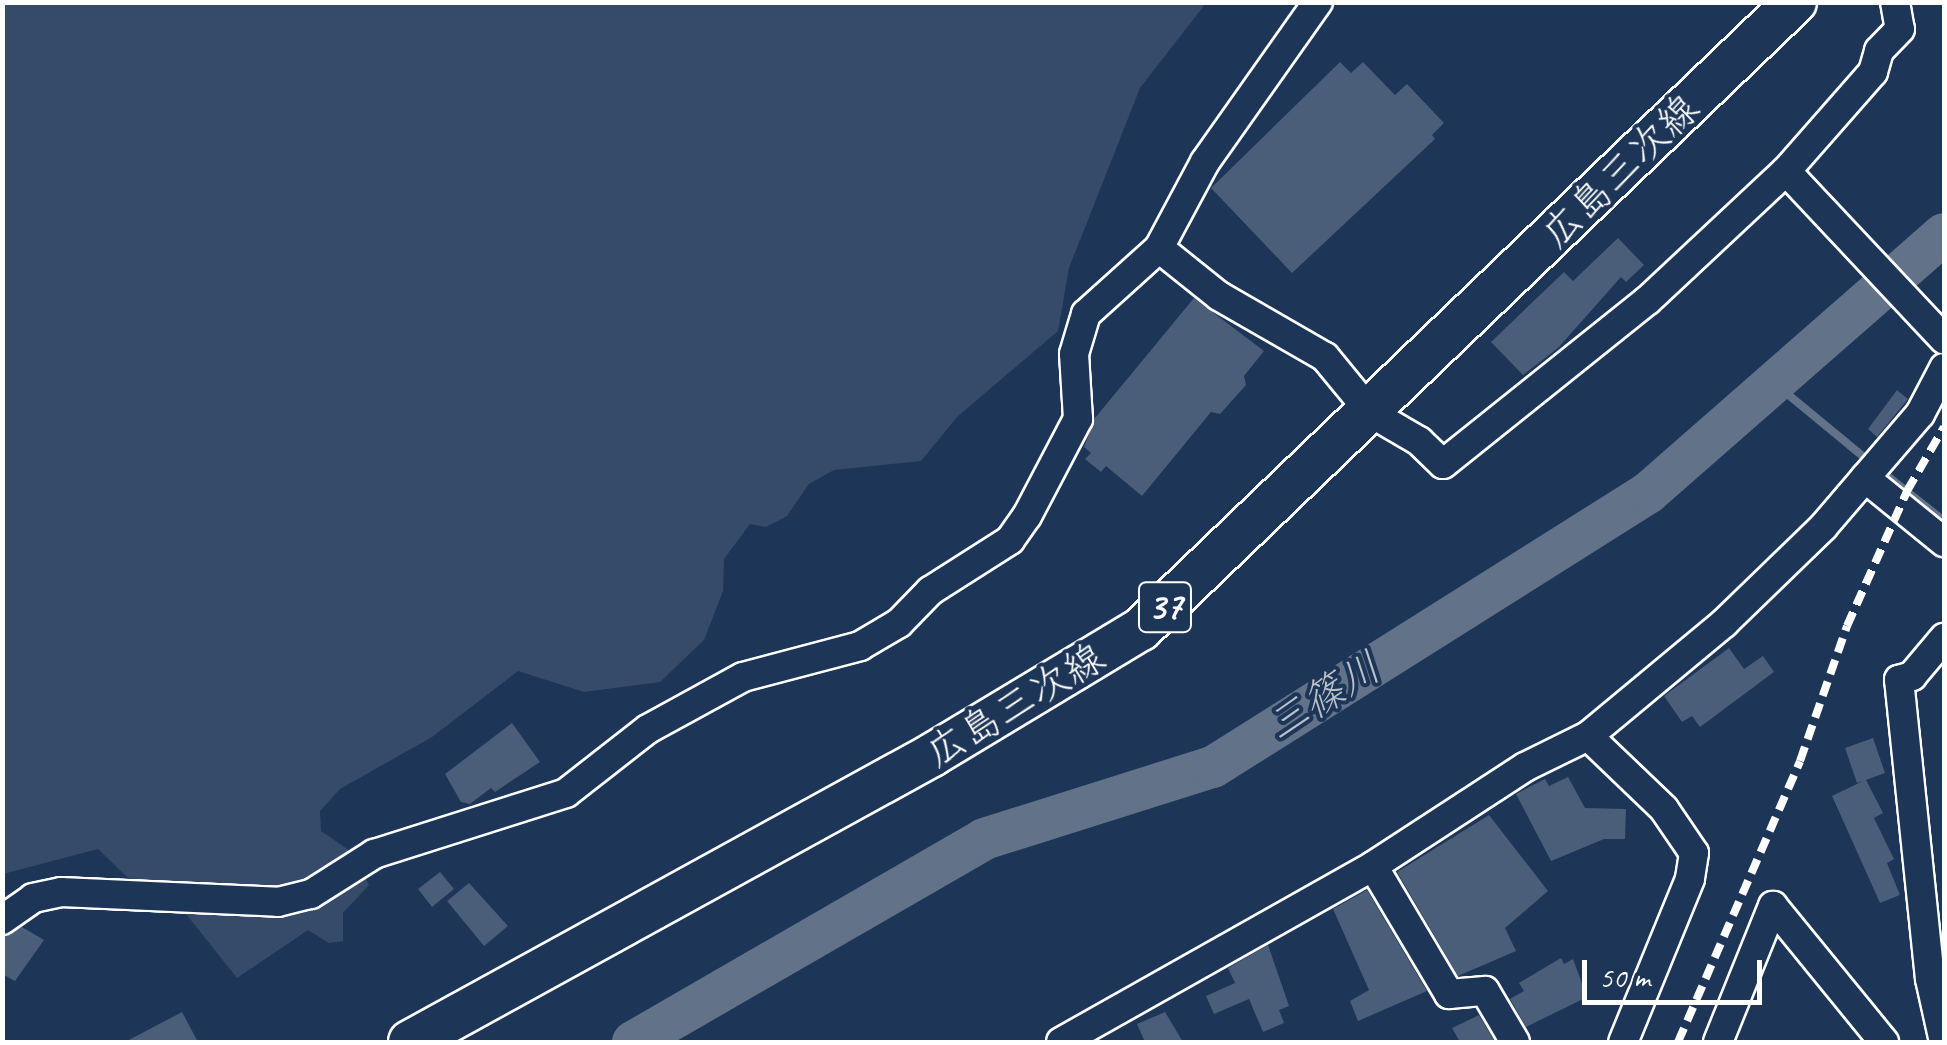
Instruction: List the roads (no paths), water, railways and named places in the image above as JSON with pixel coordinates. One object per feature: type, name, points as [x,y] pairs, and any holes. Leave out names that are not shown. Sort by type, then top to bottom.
[{"type":"main road","name":"広島三次線","points":[[410,1042],[932,756],[1141,629],[1371,413],[1796,2]]},
{"type":"street","points":[[2,920],[33,898],[61,892],[296,899],[374,854],[566,794],[648,729],[743,677],[873,638],[930,591],[1010,540],[1078,419],[1074,354],[1086,314],[1159,248],[1205,162],[1318,2]]},
{"type":"street","points":[[1159,248],[1219,296],[1339,368],[1371,413],[1419,440],[1444,464],[1551,383],[1791,176],[1873,72],[1879,51],[1900,29],[1895,2]]},
{"type":"street","points":[[1791,176],[1944,339]]},
{"type":"street","points":[[1081,1039],[1214,951],[1373,866],[1525,767],[1588,736],[1724,624],[1865,478],[1920,414],[1944,368]]},
{"type":"street","points":[[1865,478],[1944,542]]},
{"type":"street","points":[[1944,638],[1912,676],[1899,680],[1930,979],[1944,1042]]},
{"type":"street","points":[[1588,736],[1664,810],[1694,853],[1690,879],[1623,1042]]},
{"type":"street","points":[[1373,866],[1449,994],[1485,990],[1515,1042]]},
{"type":"street","points":[[1718,1042],[1773,906],[1884,1042]]},
{"type":"waterway","name":"三篠川","points":[[633,1042],[984,839],[1213,767],[1648,493],[1944,234]]},
{"type":"waterway","points":[[1774,383],[1870,462]]},
{"type":"waterway","points":[[1881,471],[1944,521]]},
{"type":"railway","points":[[1678,1042],[1800,761],[1847,626],[1907,491],[1944,427]]}]
